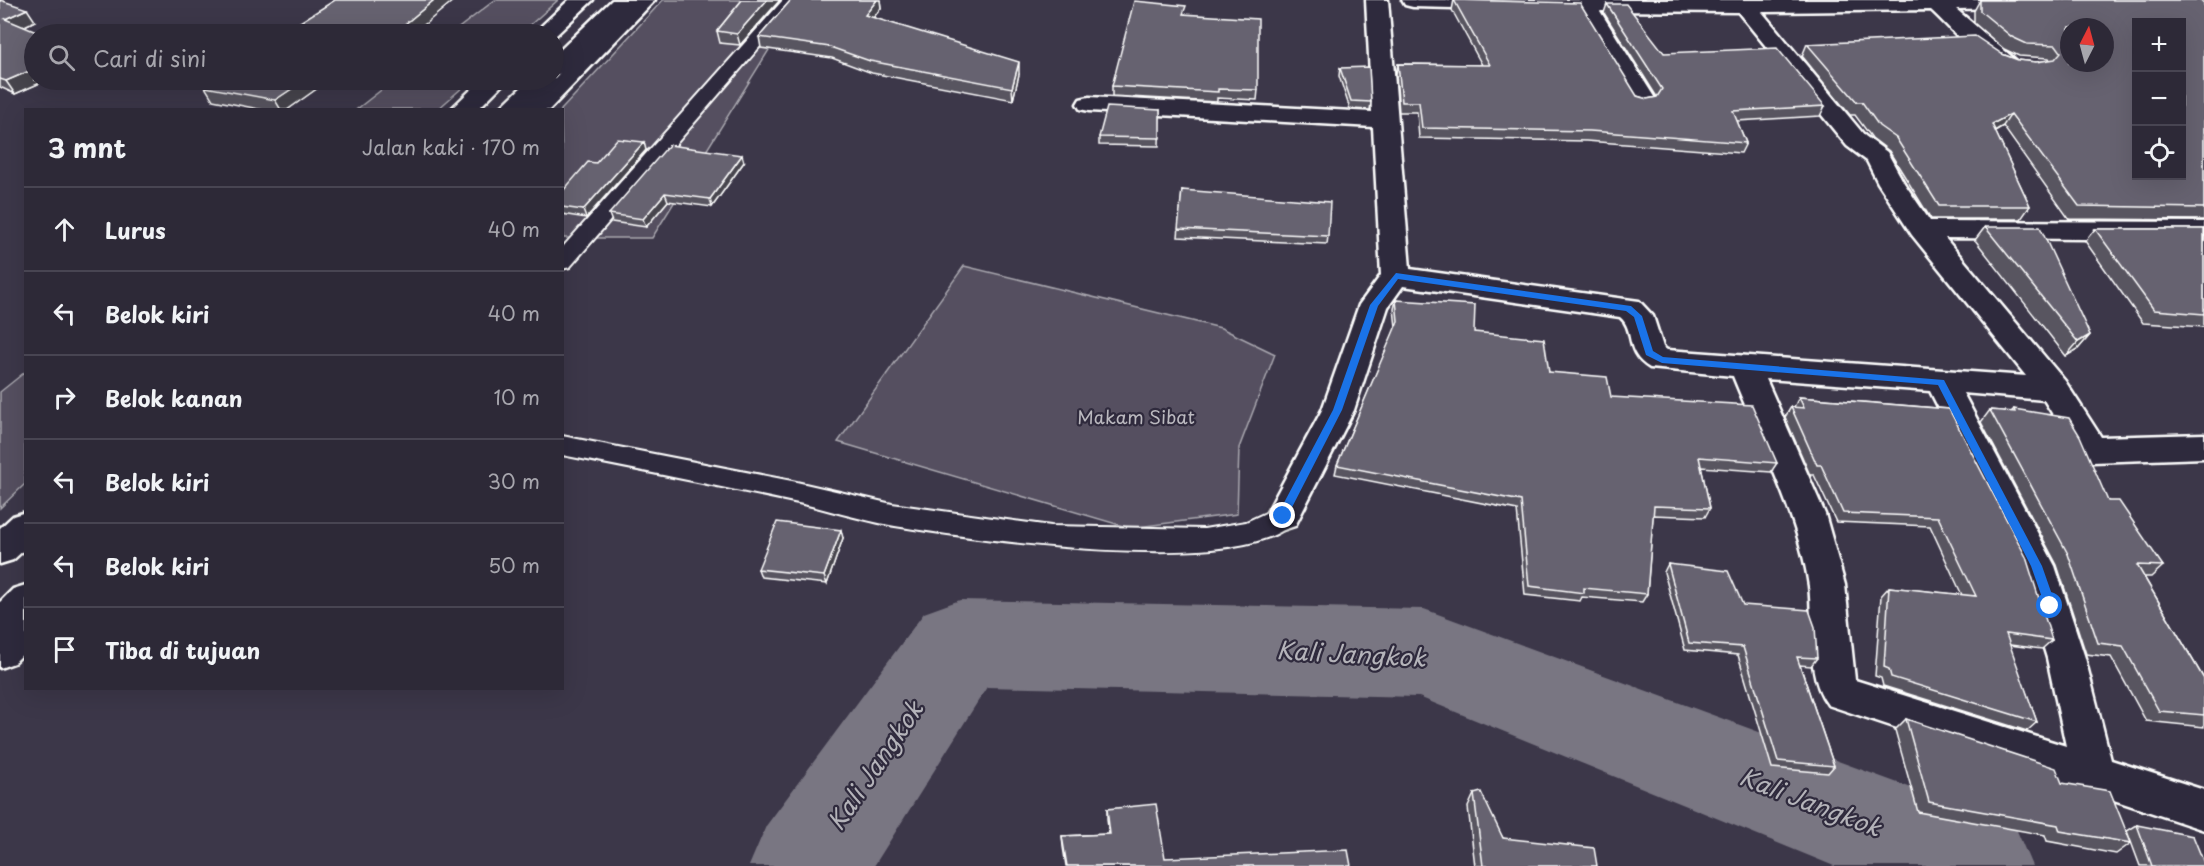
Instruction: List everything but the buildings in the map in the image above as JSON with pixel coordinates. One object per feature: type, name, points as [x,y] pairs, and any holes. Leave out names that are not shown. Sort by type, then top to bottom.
[{"type":"street","points":[[555,24],[582,0]]},
{"type":"street","points":[[564,59],[626,0]]},
{"type":"street","points":[[564,81],[645,0]]},
{"type":"street","points":[[1283,516],[1338,410],[1374,305],[1396,276],[1377,0]]},
{"type":"street","points":[[1413,0],[1745,6],[2058,0]]},
{"type":"street","points":[[1599,4],[1644,100]]},
{"type":"street","points":[[1937,4],[1997,58],[2006,63],[2028,64]]},
{"type":"street","points":[[1745,6],[1856,141],[1878,158],[1891,183],[1922,229],[1994,313],[2054,389],[2092,450],[2204,446]]},
{"type":"street","points":[[464,108],[484,90]]},
{"type":"street","points":[[512,108],[531,90]]},
{"type":"street","points":[[537,108],[555,90]]},
{"type":"street","points":[[1089,104],[1385,120]]},
{"type":"street","points":[[1922,229],[2204,231]]},
{"type":"street","points":[[1396,276],[1628,309],[1638,316],[1649,353],[1656,358],[1745,367],[2054,389]]},
{"type":"street","points":[[1745,367],[1807,514],[1827,585],[1833,633],[1835,684],[1842,693],[2204,810]]},
{"type":"street","points":[[1941,382],[2037,566],[2066,658],[2093,773]]},
{"type":"street","points":[[0,550],[24,528]]},
{"type":"street","points":[[0,626],[24,602]]},
{"type":"street","points":[[0,651],[24,628]]},
{"type":"lane","points":[[564,260],[792,0]]},
{"type":"lane","points":[[564,445],[792,491],[892,515],[1051,537],[1204,540],[1251,532],[1283,516]]},
{"type":"green space","points":[[495,0],[558,0],[531,24],[464,24]]},
{"type":"green space","points":[[663,0],[800,0],[652,238],[564,238],[563,108]]},
{"type":"green space","points":[[381,90],[460,90],[439,108],[358,108]]},
{"type":"green space","name":"Makam Sibat","points":[[964,266],[1221,328],[1275,354],[1239,448],[1237,514],[1130,528],[838,442]]},
{"type":"green space","points":[[24,373],[24,485],[0,508],[0,392]]},
{"type":"waterway","name":"Kali Jangkok","points":[[807,866],[960,643],[1424,653],[1974,866]]},
{"type":"route","points":[[1283,516],[1338,410],[1361,349],[1374,305],[1396,276],[1628,309],[1634,311],[1638,316],[1649,353],[1662,360],[1941,382],[2037,566],[2050,606]]}]
